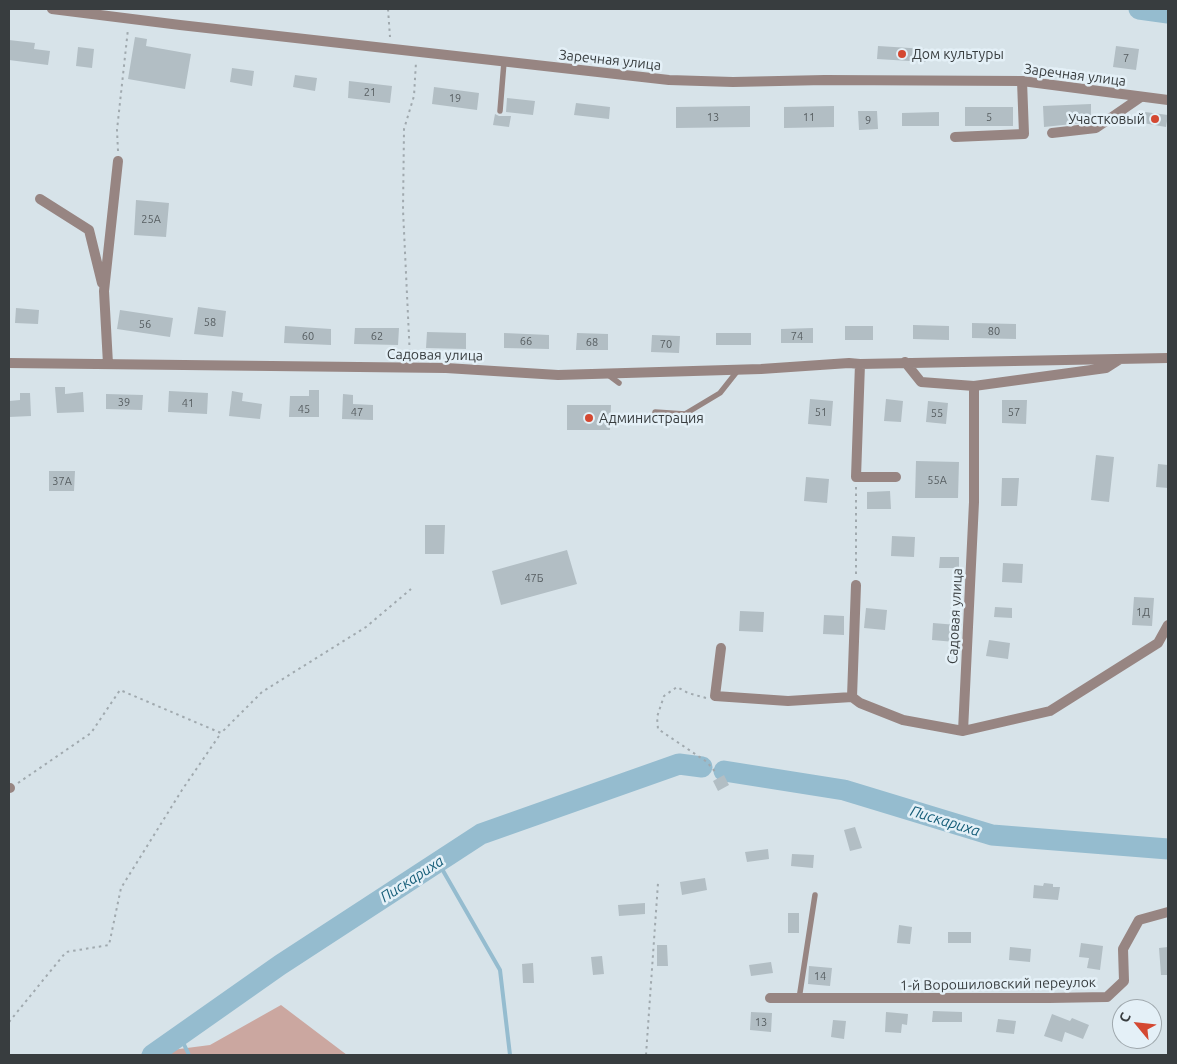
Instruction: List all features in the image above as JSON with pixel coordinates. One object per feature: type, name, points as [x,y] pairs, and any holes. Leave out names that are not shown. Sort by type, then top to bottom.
[{"type":"street","name":"Заречная улица","points":[[52,9],[669,80],[733,82],[825,80],[1022,81],[1168,100]]},
{"type":"street","points":[[955,137],[1024,134],[1022,81]]},
{"type":"street","points":[[1052,133],[1096,128],[1141,97]]},
{"type":"street","points":[[108,364],[104,291],[118,161]]},
{"type":"street","points":[[40,199],[89,230],[104,291]]},
{"type":"street","name":"Садовая улица","points":[[9,363],[446,368],[558,375],[849,363],[1168,358]]},
{"type":"street","points":[[905,362],[921,382],[974,386],[1106,368],[1120,359]]},
{"type":"street","points":[[860,364],[856,477],[896,477]]},
{"type":"street","name":"Садовая улица","points":[[963,730],[974,502],[974,386]]},
{"type":"street","points":[[852,697],[856,585]]},
{"type":"street","points":[[721,648],[715,696],[788,701],[852,697],[860,703],[903,720],[963,730],[1050,711],[1158,642],[1168,625]]},
{"type":"street","name":"1-й Ворошиловский переулок","points":[[770,998],[1048,998],[1107,996],[1124,981],[1123,949],[1139,920],[1168,912]]},
{"type":"lane","points":[[500,111],[504,62]]},
{"type":"lane","points":[[655,412],[685,414],[720,393],[739,369]]},
{"type":"lane","points":[[606,374],[619,384]]},
{"type":"lane","points":[[799,999],[815,895]]},
{"type":"path","points":[[388,9],[390,49]]},
{"type":"path","points":[[118,161],[118,130],[129,19]]},
{"type":"path","points":[[410,368],[403,210],[404,129],[414,96],[416,52]]},
{"type":"path","points":[[856,477],[856,585]]},
{"type":"path","points":[[9,1022],[66,952],[109,945],[121,888],[182,790],[221,733],[262,692],[366,627],[411,589]]},
{"type":"path","points":[[715,696],[704,699],[677,687],[664,696],[657,716],[658,730],[707,762],[717,774]]},
{"type":"path","points":[[10,788],[91,733],[120,690],[221,733]]},
{"type":"path","points":[[646,1055],[658,883]]},
{"type":"shaded area","points":[[281,1005],[347,1055],[133,1055],[210,1045]]},
{"type":"building","points":[[135,37],[147,39],[146,46],[191,54],[185,89],[128,79]]},
{"type":"building","points":[[9,40],[35,43],[34,49],[50,51],[48,65],[9,60]]},
{"type":"building","name":"Дом культуры","points":[[878,46],[926,49],[926,62],[877,59]]},
{"type":"building","points":[[1116,46],[1139,49],[1136,70],[1113,67]]},
{"type":"building","points":[[78,47],[94,49],[92,68],[76,66]]},
{"type":"building","points":[[232,68],[254,71],[252,86],[230,82]]},
{"type":"building","points":[[295,75],[317,78],[315,91],[293,87]]},
{"type":"building","points":[[349,81],[392,86],[390,103],[348,98]]},
{"type":"building","points":[[434,87],[479,93],[477,110],[432,104]]},
{"type":"building","points":[[507,98],[535,101],[533,115],[506,112]]},
{"type":"building","points":[[576,103],[610,107],[609,119],[574,115]]},
{"type":"building","points":[[1091,104],[1091,122],[1044,127],[1043,106]]},
{"type":"building","points":[[750,106],[750,127],[676,128],[676,107]]},
{"type":"building","points":[[834,106],[834,127],[784,128],[784,107]]},
{"type":"building","points":[[965,107],[1013,107],[1013,126],[965,126]]},
{"type":"building","points":[[858,111],[877,111],[878,129],[859,130]]},
{"type":"building","points":[[939,112],[939,126],[902,126],[902,113]]},
{"type":"building","name":"Участковый","points":[[1145,112],[1168,115],[1166,127],[1143,123]]},
{"type":"building","points":[[495,114],[511,116],[509,127],[493,125]]},
{"type":"building","points":[[136,200],[169,203],[166,237],[134,235]]},
{"type":"building","points":[[198,307],[226,311],[223,337],[194,334]]},
{"type":"building","points":[[16,308],[39,310],[38,324],[15,323]]},
{"type":"building","points":[[120,310],[173,318],[170,337],[117,329]]},
{"type":"building","points":[[972,323],[1016,324],[1016,339],[972,338]]},
{"type":"building","points":[[913,325],[949,326],[949,340],[913,339]]},
{"type":"building","points":[[285,326],[331,329],[331,345],[284,343]]},
{"type":"building","points":[[845,326],[873,326],[873,340],[845,340]]},
{"type":"building","points":[[355,328],[399,328],[398,345],[354,344]]},
{"type":"building","points":[[813,328],[813,343],[781,343],[781,329]]},
{"type":"building","points":[[427,332],[466,333],[466,349],[426,348]]},
{"type":"building","points":[[504,333],[549,335],[549,349],[504,348]]},
{"type":"building","points":[[577,333],[608,334],[608,350],[576,350]]},
{"type":"building","points":[[716,333],[751,333],[751,345],[716,345]]},
{"type":"building","points":[[652,335],[680,336],[679,353],[651,352]]},
{"type":"building","points":[[55,387],[65,387],[65,394],[83,392],[84,412],[57,413]]},
{"type":"building","points":[[309,390],[319,390],[319,417],[289,417],[290,396],[309,396]]},
{"type":"building","points":[[169,391],[208,393],[207,414],[168,412]]},
{"type":"building","points":[[232,391],[243,393],[242,401],[262,404],[260,419],[229,416]]},
{"type":"building","points":[[20,393],[30,393],[31,416],[9,417],[9,401],[20,400]]},
{"type":"building","points":[[106,394],[143,395],[142,410],[106,409]]},
{"type":"building","points":[[343,394],[353,395],[353,404],[373,405],[373,420],[342,419]]},
{"type":"building","points":[[810,399],[833,401],[831,426],[808,424]]},
{"type":"building","points":[[886,399],[903,401],[901,422],[884,421]]},
{"type":"building","points":[[1002,400],[1027,400],[1026,424],[1002,423]]},
{"type":"building","points":[[928,401],[948,403],[946,424],[926,422]]},
{"type":"building","name":"Администрация","points":[[567,405],[611,405],[610,430],[567,430]]},
{"type":"building","points":[[1096,455],[1114,457],[1109,502],[1091,500]]},
{"type":"building","points":[[916,461],[959,462],[958,498],[915,498]]},
{"type":"building","points":[[1158,464],[1168,465],[1168,488],[1156,487]]},
{"type":"building","points":[[49,471],[75,471],[74,491],[49,491]]},
{"type":"building","points":[[806,477],[829,479],[827,503],[804,501]]},
{"type":"building","points":[[1002,478],[1019,478],[1017,506],[1001,506]]},
{"type":"building","points":[[890,491],[891,509],[867,509],[867,492]]},
{"type":"building","points":[[425,525],[445,525],[444,554],[425,554]]},
{"type":"building","points":[[892,536],[915,537],[914,557],[891,556]]},
{"type":"building","points":[[567,550],[577,584],[501,605],[492,571]]},
{"type":"building","points":[[940,557],[959,557],[959,568],[939,568]]},
{"type":"building","points":[[1003,563],[1023,564],[1022,583],[1002,582]]},
{"type":"building","points":[[1134,597],[1154,598],[1152,626],[1132,625]]},
{"type":"building","points":[[995,607],[1012,608],[1012,618],[994,617]]},
{"type":"building","points":[[866,608],[887,610],[885,630],[864,628]]},
{"type":"building","points":[[740,611],[764,612],[763,632],[739,631]]},
{"type":"building","points":[[824,615],[844,616],[844,635],[823,634]]},
{"type":"building","points":[[933,623],[957,625],[955,642],[932,640]]},
{"type":"building","points":[[989,640],[1010,643],[1008,659],[986,656]]},
{"type":"building","points":[[724,775],[729,785],[718,791],[713,781]]},
{"type":"building","points":[[855,827],[862,848],[850,851],[844,830]]},
{"type":"building","points":[[768,849],[769,859],[747,862],[745,852]]},
{"type":"building","points":[[792,854],[814,855],[813,868],[791,866]]},
{"type":"building","points":[[705,878],[707,890],[682,895],[680,882]]},
{"type":"building","points":[[1044,883],[1053,884],[1053,887],[1060,887],[1058,900],[1033,898],[1034,885],[1043,886]]},
{"type":"building","points":[[645,903],[645,914],[619,916],[618,905]]},
{"type":"building","points":[[788,913],[799,913],[799,933],[788,933]]},
{"type":"building","points":[[899,925],[912,927],[910,944],[897,943]]},
{"type":"building","points":[[948,932],[971,932],[971,943],[948,943]]},
{"type":"building","points":[[1081,943],[1103,946],[1100,970],[1087,968],[1089,958],[1079,957]]},
{"type":"building","points":[[657,945],[667,945],[668,966],[657,966]]},
{"type":"building","points":[[1010,947],[1031,949],[1030,962],[1009,960]]},
{"type":"building","points":[[1168,947],[1168,975],[1161,975],[1159,948]]},
{"type":"building","points":[[602,956],[604,974],[593,975],[591,957]]},
{"type":"building","points":[[771,962],[773,973],[751,976],[749,965]]},
{"type":"building","points":[[533,963],[534,983],[523,983],[522,964]]},
{"type":"building","points":[[809,966],[832,968],[830,986],[808,984]]},
{"type":"building","points":[[933,1011],[962,1012],[962,1022],[932,1022]]},
{"type":"building","points":[[751,1012],[772,1013],[771,1032],[750,1030]]},
{"type":"building","points":[[886,1012],[908,1014],[907,1025],[902,1024],[901,1033],[885,1032]]},
{"type":"building","points":[[1052,1014],[1070,1021],[1072,1018],[1089,1025],[1083,1039],[1065,1032],[1062,1042],[1044,1036]]},
{"type":"building","points":[[998,1019],[1016,1021],[1014,1034],[996,1032]]},
{"type":"building","points":[[833,1020],[846,1021],[844,1039],[831,1037]]},
{"type":"waterway","points":[[1139,9],[1168,13]]},
{"type":"waterway","name":"Пискариха","points":[[152,1055],[280,965],[481,834],[679,764],[702,767]]},
{"type":"waterway","name":"Пискариха","points":[[724,771],[844,790],[992,835],[1168,849]]},
{"type":"waterway","points":[[438,862],[500,970],[510,1055]]},
{"type":"waterway","points":[[180,1036],[189,1055]]},
{"type":"place","name":"Дом культуры","points":[[902,54]]},
{"type":"place","name":"Участковый","points":[[1155,119]]},
{"type":"place","name":"Администрация","points":[[589,418]]}]
